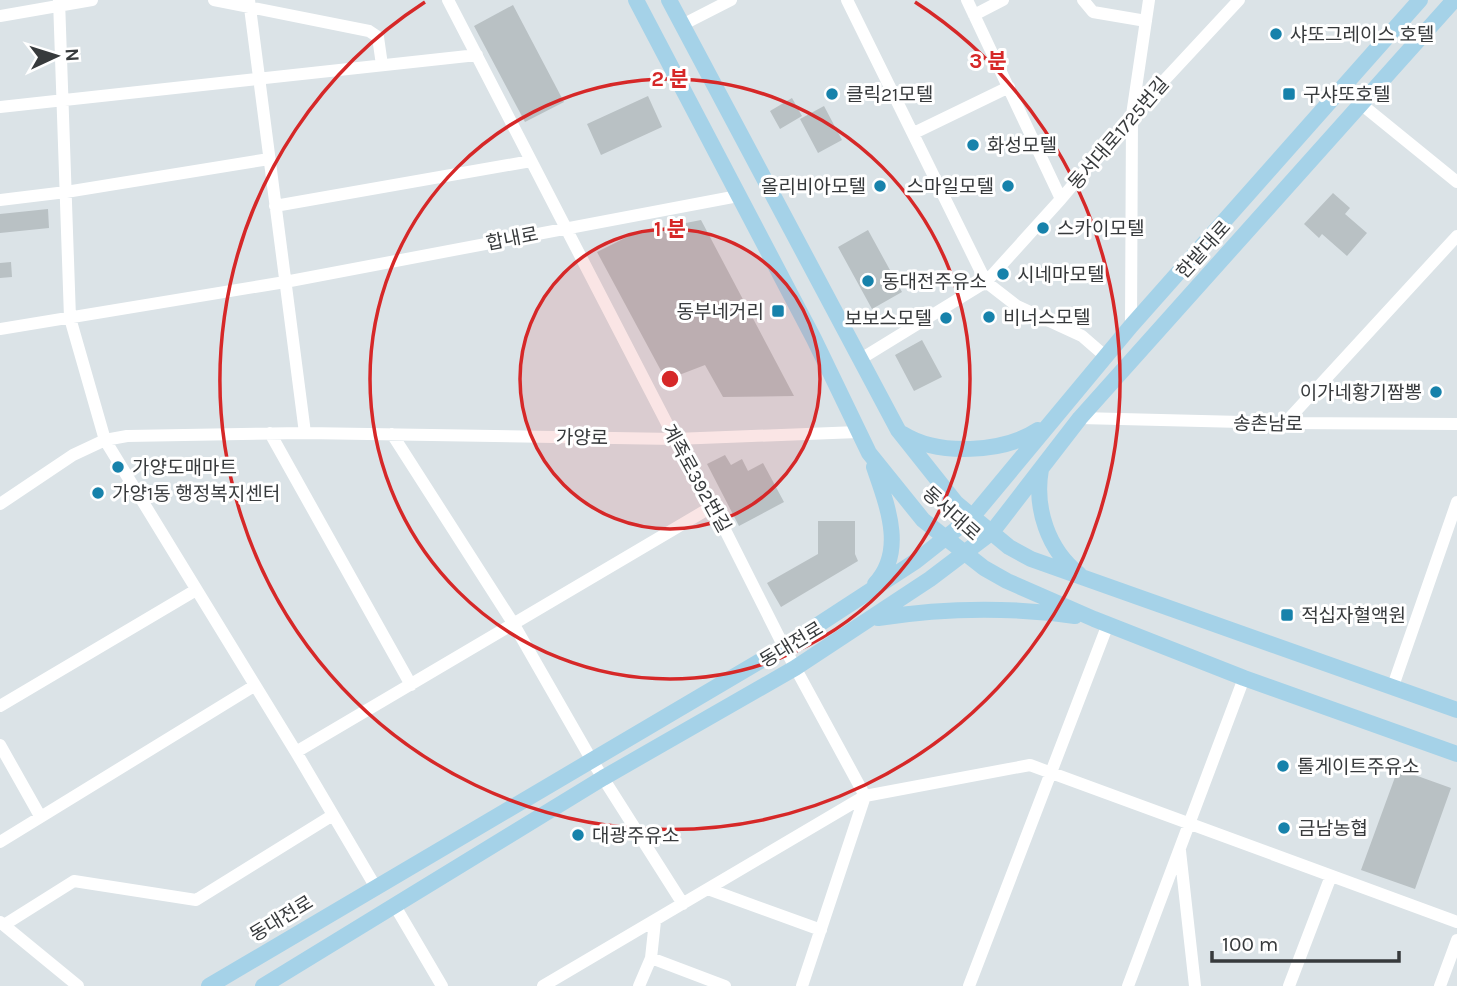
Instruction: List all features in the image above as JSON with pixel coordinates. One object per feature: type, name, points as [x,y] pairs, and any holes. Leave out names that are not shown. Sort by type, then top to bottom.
[{"type":"main road","name":"동서대로","points":[[636,0],[814,339],[869,453],[915,512],[964,553],[1007,581],[1244,678],[1457,754]]},
{"type":"main road","name":"동서대로","points":[[669,0],[898,430],[948,495],[1018,553],[1090,581],[1457,710]]},
{"type":"main road","name":"한밭대로","points":[[973,516],[1105,356],[1420,0]]},
{"type":"main road","name":"한밭대로","points":[[992,532],[1080,418],[1454,0]]},
{"type":"main road","points":[[898,430],[927,445],[966,449],[1016,440],[1034,433],[1050,422]]},
{"type":"main road","points":[[861,598],[885,572],[892,553],[891,523],[869,453]]},
{"type":"main road","points":[[1041,467],[1040,503],[1053,545],[1066,562],[1090,581]]},
{"type":"main road","name":"동대전로","points":[[209,986],[784,647],[861,598],[973,516]]},
{"type":"main road","name":"동대전로","points":[[263,986],[603,778],[795,668],[872,619],[992,532]]},
{"type":"main road","points":[[872,619],[919,611],[1031,612],[1101,621]]},
{"type":"street","points":[[0,16],[59,3],[92,0]]},
{"type":"street","points":[[214,0],[250,4],[369,32],[378,37],[382,65]]},
{"type":"street","name":"계족로392번길","points":[[448,0],[674,439],[713,506],[795,668],[865,796]]},
{"type":"street","points":[[682,25],[731,0]]},
{"type":"street","points":[[846,0],[986,282],[1017,306],[1082,336],[1105,356]]},
{"type":"street","points":[[967,0],[1061,199]]},
{"type":"street","points":[[974,15],[1003,0]]},
{"type":"street","points":[[1083,0],[1093,12],[1146,20]]},
{"type":"street","points":[[1131,326],[1132,115],[1149,0]]},
{"type":"street","name":"동서대로1725번길","points":[[859,360],[986,282],[1132,115],[1238,0]]},
{"type":"street","points":[[59,3],[70,318],[105,440],[375,886]]},
{"type":"street","points":[[250,4],[304,433]]},
{"type":"street","points":[[0,107],[477,55]]},
{"type":"street","points":[[914,133],[1009,87]]},
{"type":"street","points":[[1361,104],[1457,182]]},
{"type":"street","points":[[0,200],[269,159]]},
{"type":"street","points":[[275,206],[531,161]]},
{"type":"street","name":"합내로","points":[[0,329],[285,282],[738,196]]},
{"type":"street","points":[[1285,423],[1457,236]]},
{"type":"street","name":"송촌남로","points":[[1080,418],[1285,423],[1455,421]]},
{"type":"street","name":"가양로","points":[[0,504],[73,455],[105,440],[127,436],[392,433],[674,439],[859,432]]},
{"type":"street","points":[[270,433],[411,685]]},
{"type":"street","points":[[392,433],[513,623],[591,759],[683,904]]},
{"type":"street","points":[[1393,686],[1453,528],[1457,502]]},
{"type":"street","points":[[296,752],[713,506]]},
{"type":"street","points":[[0,706],[196,590]]},
{"type":"street","points":[[969,986],[1051,773],[1101,621]]},
{"type":"street","points":[[1128,986],[1244,678]]},
{"type":"street","points":[[0,842],[254,686]]},
{"type":"street","points":[[0,745],[40,816]]},
{"type":"street","points":[[543,986],[865,796],[1030,765],[1457,922]]},
{"type":"street","points":[[802,986],[865,796]]},
{"type":"street","points":[[78,986],[2,924],[74,881],[195,900],[333,815]]},
{"type":"street","points":[[1180,848],[1195,986]]},
{"type":"street","points":[[1289,986],[1331,876]]},
{"type":"street","points":[[708,889],[821,930]]},
{"type":"street","points":[[395,906],[443,986]]},
{"type":"street","points":[[639,986],[651,958],[656,921]]},
{"type":"street","points":[[1440,986],[1457,940]]},
{"type":"street","points":[[651,958],[724,986]]},
{"type":"building","points":[[513,5],[564,102],[525,122],[474,26]]},
{"type":"building","points":[[648,96],[662,127],[601,155],[587,124]]},
{"type":"building","points":[[792,98],[802,116],[780,129],[770,111]]},
{"type":"building","points":[[824,106],[842,140],[818,153],[800,119]]},
{"type":"building","points":[[1333,193],[1350,208],[1345,214],[1367,233],[1347,256],[1322,234],[1319,238],[1304,224]]},
{"type":"building","points":[[48,209],[49,228],[0,233],[0,214]]},
{"type":"building","points":[[701,220],[794,396],[723,397],[705,365],[666,380],[597,252],[635,233]]},
{"type":"building","points":[[868,230],[902,292],[872,309],[838,247]]},
{"type":"building","points":[[11,262],[12,277],[0,278],[0,263]]},
{"type":"building","points":[[922,340],[942,377],[914,391],[895,355]]},
{"type":"building","points":[[725,455],[731,465],[742,459],[748,471],[763,463],[784,502],[739,526],[707,464]]},
{"type":"building","points":[[818,521],[855,521],[855,554],[858,561],[781,607],[767,583],[818,554]]},
{"type":"building","points":[[1398,769],[1451,788],[1415,889],[1361,870]]},
{"type":"place","name":"샤또그레이스 호텔","points":[[1276,34]]},
{"type":"place","name":"클릭21모텔","points":[[832,94]]},
{"type":"place","name":"구샤또호텔","points":[[1289,94]]},
{"type":"place","name":"화성모텔","points":[[973,145]]},
{"type":"place","name":"올리비아모텔","points":[[880,186]]},
{"type":"place","name":"스마일모텔","points":[[1008,186]]},
{"type":"place","name":"스카이모텔","points":[[1043,228]]},
{"type":"place","name":"시네마모텔","points":[[1003,274]]},
{"type":"place","name":"동대전주유소","points":[[868,281]]},
{"type":"place","name":"동부네거리","points":[[778,311]]},
{"type":"place","name":"비너스모텔","points":[[989,317]]},
{"type":"place","name":"보보스모텔","points":[[946,318]]},
{"type":"place","name":"이가네황기짬뽕","points":[[1436,392]]},
{"type":"place","name":"가양도매마트","points":[[118,467]]},
{"type":"place","name":"가양1동 행정복지센터","points":[[98,493]]},
{"type":"place","name":"적십자혈액원","points":[[1287,615]]},
{"type":"place","name":"톨게이트주유소","points":[[1283,766]]},
{"type":"place","name":"금남농협","points":[[1284,828]]},
{"type":"place","name":"대광주유소","points":[[578,835]]}]
